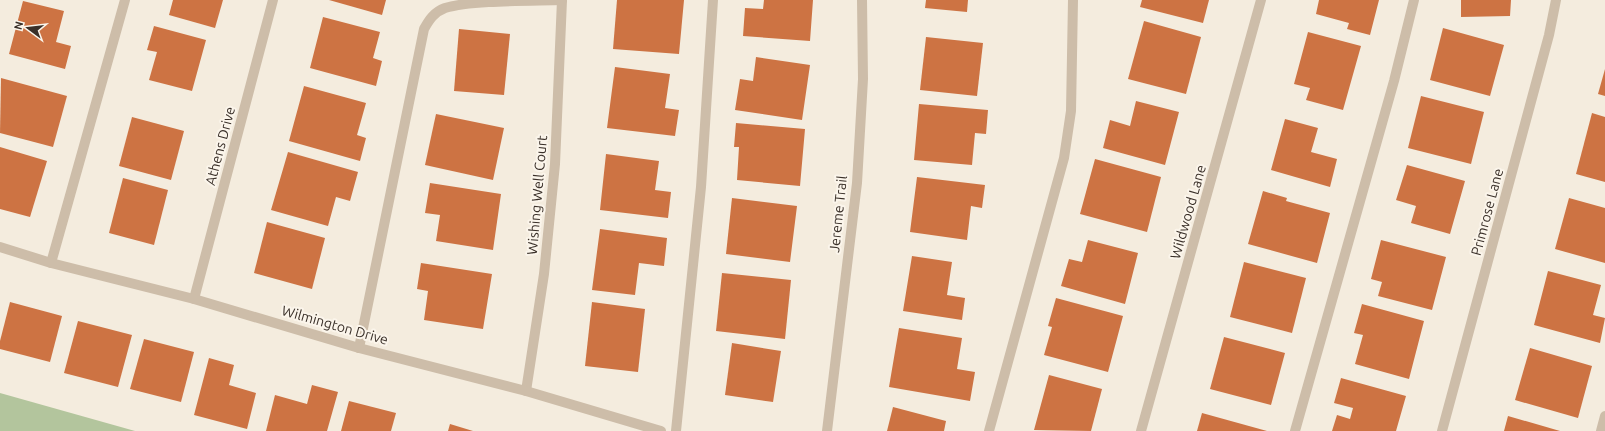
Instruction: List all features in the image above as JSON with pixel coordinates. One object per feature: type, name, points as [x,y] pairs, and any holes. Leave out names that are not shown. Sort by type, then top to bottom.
[{"type":"street","points":[[51,263],[125,0]]},
{"type":"street","name":"Athens Drive","points":[[194,299],[273,0]]},
{"type":"street","points":[[359,348],[424,29],[432,16],[445,8],[469,2],[562,0]]},
{"type":"street","name":"Wishing Well Court","points":[[526,391],[544,274],[554,172],[562,0]]},
{"type":"street","points":[[676,431],[701,187],[713,0]]},
{"type":"street","name":"Jereme Trail","points":[[827,431],[857,183],[863,79],[862,0]]},
{"type":"street","points":[[989,431],[1064,158],[1071,111],[1073,0]]},
{"type":"street","name":"Wildwood Lane","points":[[1141,431],[1261,0]]},
{"type":"street","points":[[1295,431],[1394,80],[1414,0]]},
{"type":"street","name":"Primrose Lane","points":[[1442,431],[1549,36],[1556,0]]},
{"type":"street","name":"Wilmington Drive","points":[[0,247],[51,263],[194,299],[359,348],[526,391],[661,431]]},
{"type":"street","points":[[1601,431],[1605,416]]},
{"type":"green space","points":[[0,393],[135,431],[0,431]]},
{"type":"building","points":[[173,0],[223,0],[215,28],[169,15]]},
{"type":"building","points":[[329,0],[386,0],[382,15]]},
{"type":"building","points":[[617,0],[684,0],[679,54],[613,49]]},
{"type":"building","points":[[764,0],[813,0],[810,41],[743,36],[745,8],[763,9]]},
{"type":"building","points":[[926,0],[968,0],[967,12],[925,8]]},
{"type":"building","points":[[1142,0],[1209,0],[1203,23],[1140,7]]},
{"type":"building","points":[[1319,0],[1379,0],[1370,35],[1347,29],[1349,23],[1316,14]]},
{"type":"building","points":[[1461,0],[1511,0],[1510,16],[1461,17]]},
{"type":"building","points":[[23,1],[64,11],[56,42],[71,46],[65,69],[9,54]]},
{"type":"building","points":[[323,17],[380,32],[373,58],[382,61],[376,86],[310,68]]},
{"type":"building","points":[[1144,21],[1201,37],[1186,94],[1128,79]]},
{"type":"building","points":[[154,26],[206,40],[192,91],[149,80],[157,52],[147,50]]},
{"type":"building","points":[[1443,28],[1504,45],[1490,96],[1430,80]]},
{"type":"building","points":[[459,29],[510,34],[504,95],[454,91]]},
{"type":"building","points":[[1308,32],[1361,46],[1343,110],[1306,100],[1310,88],[1294,84]]},
{"type":"building","points":[[926,37],[983,43],[977,96],[920,90]]},
{"type":"building","points":[[756,57],[810,65],[802,120],[735,110],[740,79],[753,81]]},
{"type":"building","points":[[615,67],[670,74],[665,108],[679,110],[675,136],[607,128]]},
{"type":"building","points":[[1605,69],[1605,96],[1598,94]]},
{"type":"building","points":[[1,78],[67,96],[53,147],[0,133]]},
{"type":"building","points":[[304,86],[366,103],[357,135],[366,138],[360,161],[289,141]]},
{"type":"building","points":[[1421,96],[1484,112],[1471,164],[1408,148]]},
{"type":"building","points":[[1136,101],[1179,112],[1165,165],[1103,148],[1110,120],[1130,126]]},
{"type":"building","points":[[919,104],[988,110],[986,134],[975,133],[972,165],[914,160]]},
{"type":"building","points":[[1592,113],[1605,117],[1605,182],[1576,174]]},
{"type":"building","points":[[436,114],[504,128],[493,180],[425,165]]},
{"type":"building","points":[[132,117],[184,131],[171,180],[119,166]]},
{"type":"building","points":[[1285,119],[1318,128],[1311,152],[1337,159],[1330,187],[1271,170]]},
{"type":"building","points":[[736,123],[805,129],[800,186],[737,180],[739,147],[734,147]]},
{"type":"building","points":[[0,147],[47,161],[30,217],[0,209]]},
{"type":"building","points":[[288,152],[358,172],[350,201],[336,197],[328,226],[271,210]]},
{"type":"building","points":[[606,154],[659,161],[655,190],[671,192],[668,218],[600,210]]},
{"type":"building","points":[[1095,159],[1161,177],[1147,232],[1080,214]]},
{"type":"building","points":[[1407,165],[1465,181],[1450,234],[1411,223],[1416,206],[1396,200]]},
{"type":"building","points":[[917,177],[985,185],[982,208],[971,206],[967,240],[910,232]]},
{"type":"building","points":[[123,178],[168,190],[154,245],[109,233]]},
{"type":"building","points":[[430,183],[501,194],[493,250],[436,241],[440,215],[425,213]]},
{"type":"building","points":[[1263,191],[1287,198],[1286,201],[1330,213],[1317,263],[1248,244]]},
{"type":"building","points":[[732,198],[797,206],[790,262],[726,254]]},
{"type":"building","points":[[1569,198],[1605,208],[1605,263],[1555,249]]},
{"type":"building","points":[[267,222],[325,238],[312,289],[254,273]]},
{"type":"building","points":[[600,229],[667,238],[664,266],[639,263],[635,295],[592,290]]},
{"type":"building","points":[[1088,240],[1138,253],[1125,304],[1061,286],[1069,259],[1082,262]]},
{"type":"building","points":[[1381,240],[1446,257],[1432,310],[1378,296],[1382,282],[1371,279]]},
{"type":"building","points":[[912,256],[952,262],[947,295],[965,298],[962,320],[903,311]]},
{"type":"building","points":[[1244,262],[1306,278],[1292,333],[1230,317]]},
{"type":"building","points":[[421,263],[492,274],[483,329],[424,320],[428,291],[417,289]]},
{"type":"building","points":[[1548,271],[1601,285],[1593,315],[1605,318],[1600,343],[1534,325]]},
{"type":"building","points":[[722,273],[791,280],[785,339],[716,331]]},
{"type":"building","points":[[1056,298],[1123,316],[1108,372],[1044,355],[1052,327],[1048,326]]},
{"type":"building","points":[[10,302],[62,316],[50,362],[0,349],[0,341]]},
{"type":"building","points":[[592,302],[645,309],[638,372],[585,366]]},
{"type":"building","points":[[1362,304],[1424,321],[1409,379],[1355,364],[1363,335],[1354,333]]},
{"type":"building","points":[[78,321],[132,335],[118,387],[64,373]]},
{"type":"building","points":[[899,328],[962,338],[957,369],[975,372],[970,401],[889,387]]},
{"type":"building","points":[[1224,337],[1285,353],[1271,405],[1210,389]]},
{"type":"building","points":[[144,339],[194,352],[181,402],[130,389]]},
{"type":"building","points":[[732,343],[781,351],[773,402],[725,395]]},
{"type":"building","points":[[1530,348],[1592,366],[1578,418],[1515,400]]},
{"type":"building","points":[[209,358],[234,365],[229,385],[256,393],[247,429],[194,415]]},
{"type":"building","points":[[1049,375],[1102,389],[1091,431],[1034,430]]},
{"type":"building","points":[[1341,378],[1406,396],[1396,431],[1332,431],[1337,415],[1350,419],[1353,408],[1334,403]]},
{"type":"building","points":[[312,385],[338,392],[327,431],[266,431],[275,395],[307,404]]},
{"type":"building","points":[[349,401],[396,413],[391,431],[341,431]]},
{"type":"building","points":[[893,407],[946,421],[944,431],[887,431]]},
{"type":"building","points":[[1202,413],[1267,431],[1197,431]]},
{"type":"building","points":[[1508,416],[1560,431],[1504,431]]},
{"type":"building","points":[[450,424],[473,431],[448,431]]}]
